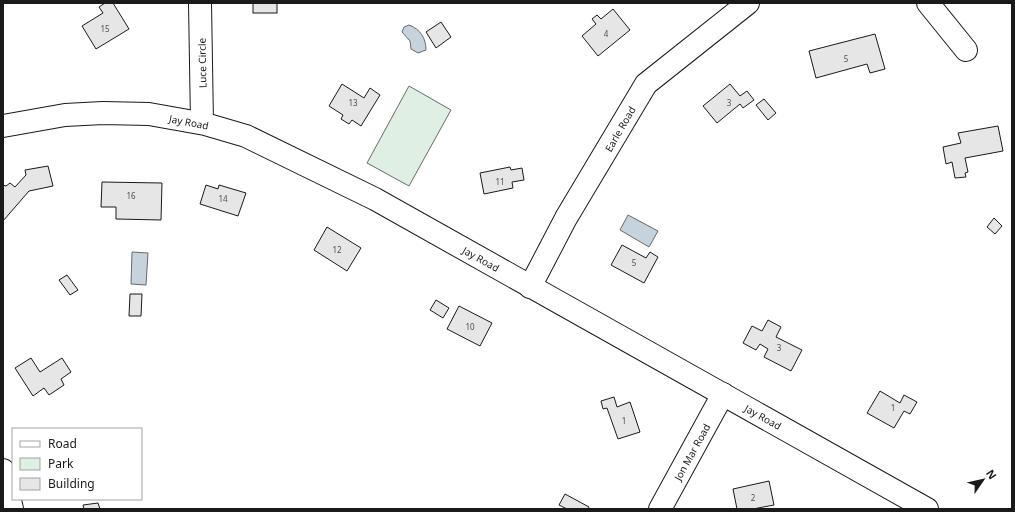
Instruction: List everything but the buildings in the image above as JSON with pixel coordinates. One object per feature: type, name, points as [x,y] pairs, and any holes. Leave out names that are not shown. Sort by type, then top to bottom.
[{"type":"street","name":"Luce Circle","points":[[200,3],[202,123]]},
{"type":"street","name":"Earle Road","points":[[530,286],[566,218],[646,84],[748,3]]},
{"type":"street","points":[[928,3],[966,50]]},
{"type":"street","name":"Jay Road","points":[[3,126],[65,115],[103,113],[149,114],[202,123],[246,136],[332,177],[530,286],[927,509]]},
{"type":"street","name":"Jon Mar Road","points":[[660,509],[723,394]]},
{"type":"street","points":[[3,470],[12,509]]},
{"type":"green space","points":[[409,86],[451,110],[409,186],[367,163]]},
{"type":"shaded area","points":[[409,25],[422,34],[426,50],[418,53],[411,49],[410,41],[402,32],[404,27]]},
{"type":"shaded area","points":[[628,215],[658,231],[649,247],[620,230]]},
{"type":"shaded area","points":[[132,252],[148,253],[146,285],[131,284]]}]
